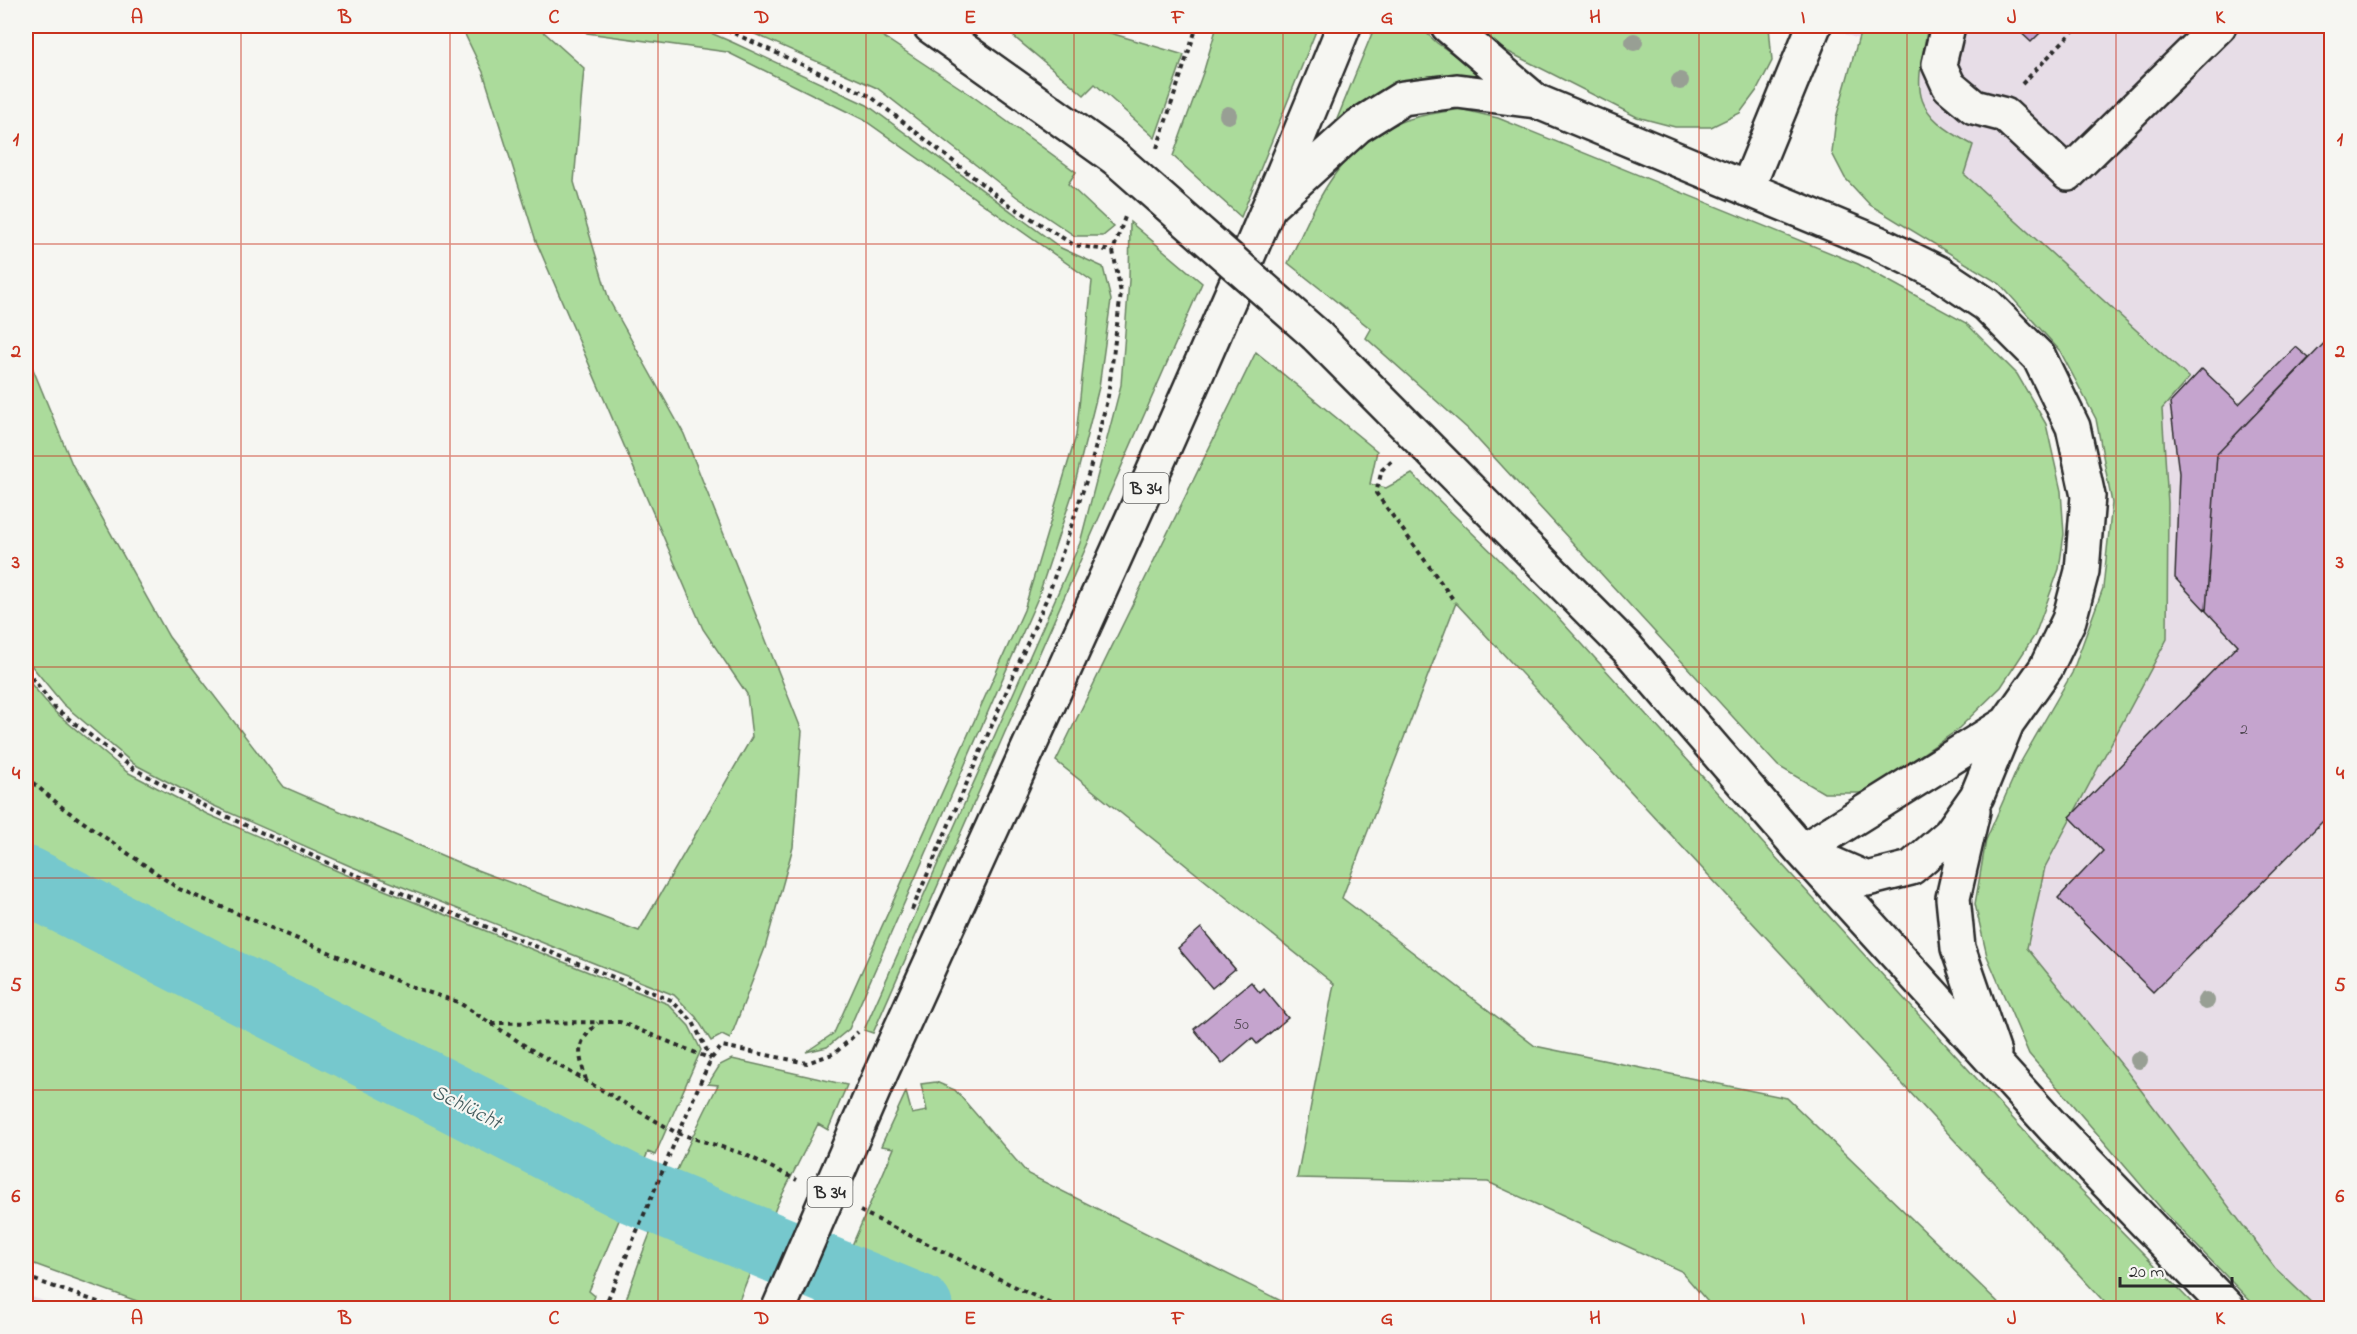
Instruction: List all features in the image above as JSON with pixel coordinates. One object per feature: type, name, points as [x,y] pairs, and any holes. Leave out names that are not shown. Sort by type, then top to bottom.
[{"type":"main road","points":[[930,26],[1114,158],[1316,335],[1627,648],[1802,851],[2053,1127],[2228,1308]]},
{"type":"main road","name":"B 34","points":[[779,1308],[880,1075],[1272,205],[1344,26]]},
{"type":"main road","points":[[1448,26],[1536,101]]},
{"type":"main road","points":[[1747,189],[1814,26]]},
{"type":"main road","points":[[1948,26],[1939,64],[1949,87],[1974,107],[2000,114],[2068,174],[2203,31]]},
{"type":"main road","points":[[1272,205],[1358,126],[1403,98],[1456,92],[1536,101],[1878,243],[1939,273],[1987,305],[2039,357],[2073,427],[2088,496],[2082,571],[2065,630],[2046,668],[2007,723],[1977,796],[1953,898],[1958,948],[1998,1066]]},
{"type":"main road","points":[[1802,851],[1827,833],[2007,723]]},
{"type":"main road","points":[[1802,851],[1868,879],[1911,867],[1950,834],[1977,796]]},
{"type":"path","points":[[718,26],[870,96],[1005,202],[1074,245],[1113,250]]},
{"type":"path","points":[[1155,152],[1197,26]]},
{"type":"path","points":[[2000,114],[2078,26]]},
{"type":"path","points":[[912,911],[1049,593],[1090,469],[1108,396],[1121,294],[1113,250],[1129,204]]},
{"type":"path","points":[[1415,433],[1383,470],[1376,493],[1455,602]]},
{"type":"path","points":[[26,670],[56,709],[134,769],[210,810],[346,871],[670,1000],[693,1022],[711,1059]]},
{"type":"path","points":[[26,777],[63,808],[179,889],[399,981],[458,1002],[676,1133],[744,1154],[807,1185]]},
{"type":"path","points":[[587,1081],[580,1057],[582,1037],[598,1022]]},
{"type":"path","points":[[490,1023],[620,1022],[711,1059]]},
{"type":"path","points":[[603,1308],[700,1083],[711,1059],[722,1046],[807,1063],[835,1053],[859,1031]]},
{"type":"path","points":[[849,1206],[1059,1308]]},
{"type":"path","points":[[26,1277],[115,1308]]},
{"type":"shaded area","points":[[1823,26],[2331,26],[2331,1308],[2257,1308],[2165,1213],[2029,1054],[1987,956],[1975,904],[1986,840],[2019,765],[2072,673],[2103,588],[2112,503],[2096,419],[2060,351],[2000,284],[1870,205],[1845,178],[1832,153],[1836,118],[1858,39]]},
{"type":"shaded area","points":[[26,1295],[64,1308],[26,1308]]},
{"type":"green space","points":[[461,26],[537,26],[584,68],[574,182],[609,300],[684,434],[802,731],[793,847],[765,948],[730,1039],[722,1035],[711,1041],[696,1017],[674,995],[350,866],[212,805],[134,764],[63,704],[26,659],[26,352],[72,464],[169,637],[284,787],[469,867],[639,931],[752,737],[747,694],[703,629],[536,241],[483,72]]},
{"type":"green space","points":[[578,26],[669,26],[704,30],[867,105],[1061,248],[1103,267],[1111,300],[1099,387],[1072,495],[1037,600],[849,1029],[827,1047],[806,1052],[834,1033],[1024,610],[1076,436],[1092,281],[864,120],[727,52],[587,33]]},
{"type":"green space","points":[[737,26],[867,26],[971,95],[1076,172],[1068,184],[1114,227],[1103,236],[1075,236],[1017,197],[877,88]]},
{"type":"green space","points":[[1001,26],[1087,26],[1184,55],[1155,138],[1095,84],[1084,95]]},
{"type":"green space","points":[[1217,26],[1318,26],[1241,217],[1173,156]]},
{"type":"green space","points":[[1375,26],[1419,26],[1437,43],[1489,79],[1448,75],[1411,79],[1372,97],[1335,124]]},
{"type":"green space","points":[[1467,26],[1769,26],[1772,61],[1757,90],[1740,113],[1711,127],[1675,127],[1637,117],[1489,42]]},
{"type":"green space","points":[[1862,26],[1928,26],[1921,67],[1921,97],[1936,121],[1973,145],[1964,174],[2189,378],[2162,409],[2168,503],[2167,639],[2045,867],[2027,948],[2125,1069],[2275,1268],[2317,1308],[2257,1308],[2165,1213],[2029,1054],[1987,956],[1975,904],[1986,840],[2019,765],[2072,673],[2103,588],[2112,503],[2096,419],[2060,351],[2000,284],[1870,205],[1845,178],[1832,153],[1836,118]]},
{"type":"green space","points":[[1460,109],[1498,118],[1858,264],[1966,323],[2017,374],[2046,424],[2061,491],[2064,534],[2059,569],[2035,635],[2001,687],[1956,731],[1865,793],[1824,793],[1778,766],[1468,429],[1366,338],[1371,329],[1288,263],[1329,182],[1357,149],[1375,135],[1403,121]]},
{"type":"green space","points":[[1130,222],[1202,283],[873,1033],[864,1030],[1080,543],[1121,385],[1129,280]]},
{"type":"green space","points":[[1256,352],[1377,451],[1370,484],[1386,488],[1412,474],[1554,613],[2036,1144],[2197,1308],[2110,1308],[1456,603],[1342,898],[1535,1046],[1787,1098],[2004,1308],[1713,1308],[1681,1271],[1488,1182],[1297,1178],[1334,984],[1056,761]]},
{"type":"green space","points":[[26,678],[55,712],[127,772],[207,814],[342,873],[668,1004],[689,1026],[701,1050],[655,1155],[648,1152],[589,1291],[595,1296],[590,1308],[156,1308],[26,1261]]},
{"type":"green space","points":[[732,1059],[847,1085],[828,1130],[818,1124],[777,1205],[736,1308],[614,1308],[616,1304],[624,1306],[666,1193],[718,1085],[708,1084],[720,1065]]},
{"type":"green space","points":[[936,1082],[955,1090],[1028,1174],[1295,1308],[825,1308],[894,1148],[881,1146],[906,1092],[912,1114],[927,1111],[921,1084]]},
{"type":"building","points":[[2014,26],[2047,26],[2031,42]]},
{"type":"building","points":[[2332,335],[2332,812],[2153,992],[2058,898],[2103,851],[2070,817],[2238,645],[2206,611],[2217,454]]},
{"type":"building","points":[[2296,347],[2309,358],[2217,454],[2206,611],[2175,578],[2179,473],[2170,403],[2202,369],[2239,404]]},
{"type":"building","points":[[1201,928],[1235,969],[1212,988],[1178,948]]},
{"type":"building","points":[[1251,982],[1260,993],[1264,989],[1288,1018],[1257,1044],[1252,1038],[1222,1064],[1194,1029]]},
{"type":"waterway","name":"Schlücht","points":[[26,880],[629,1188],[919,1308]]}]
